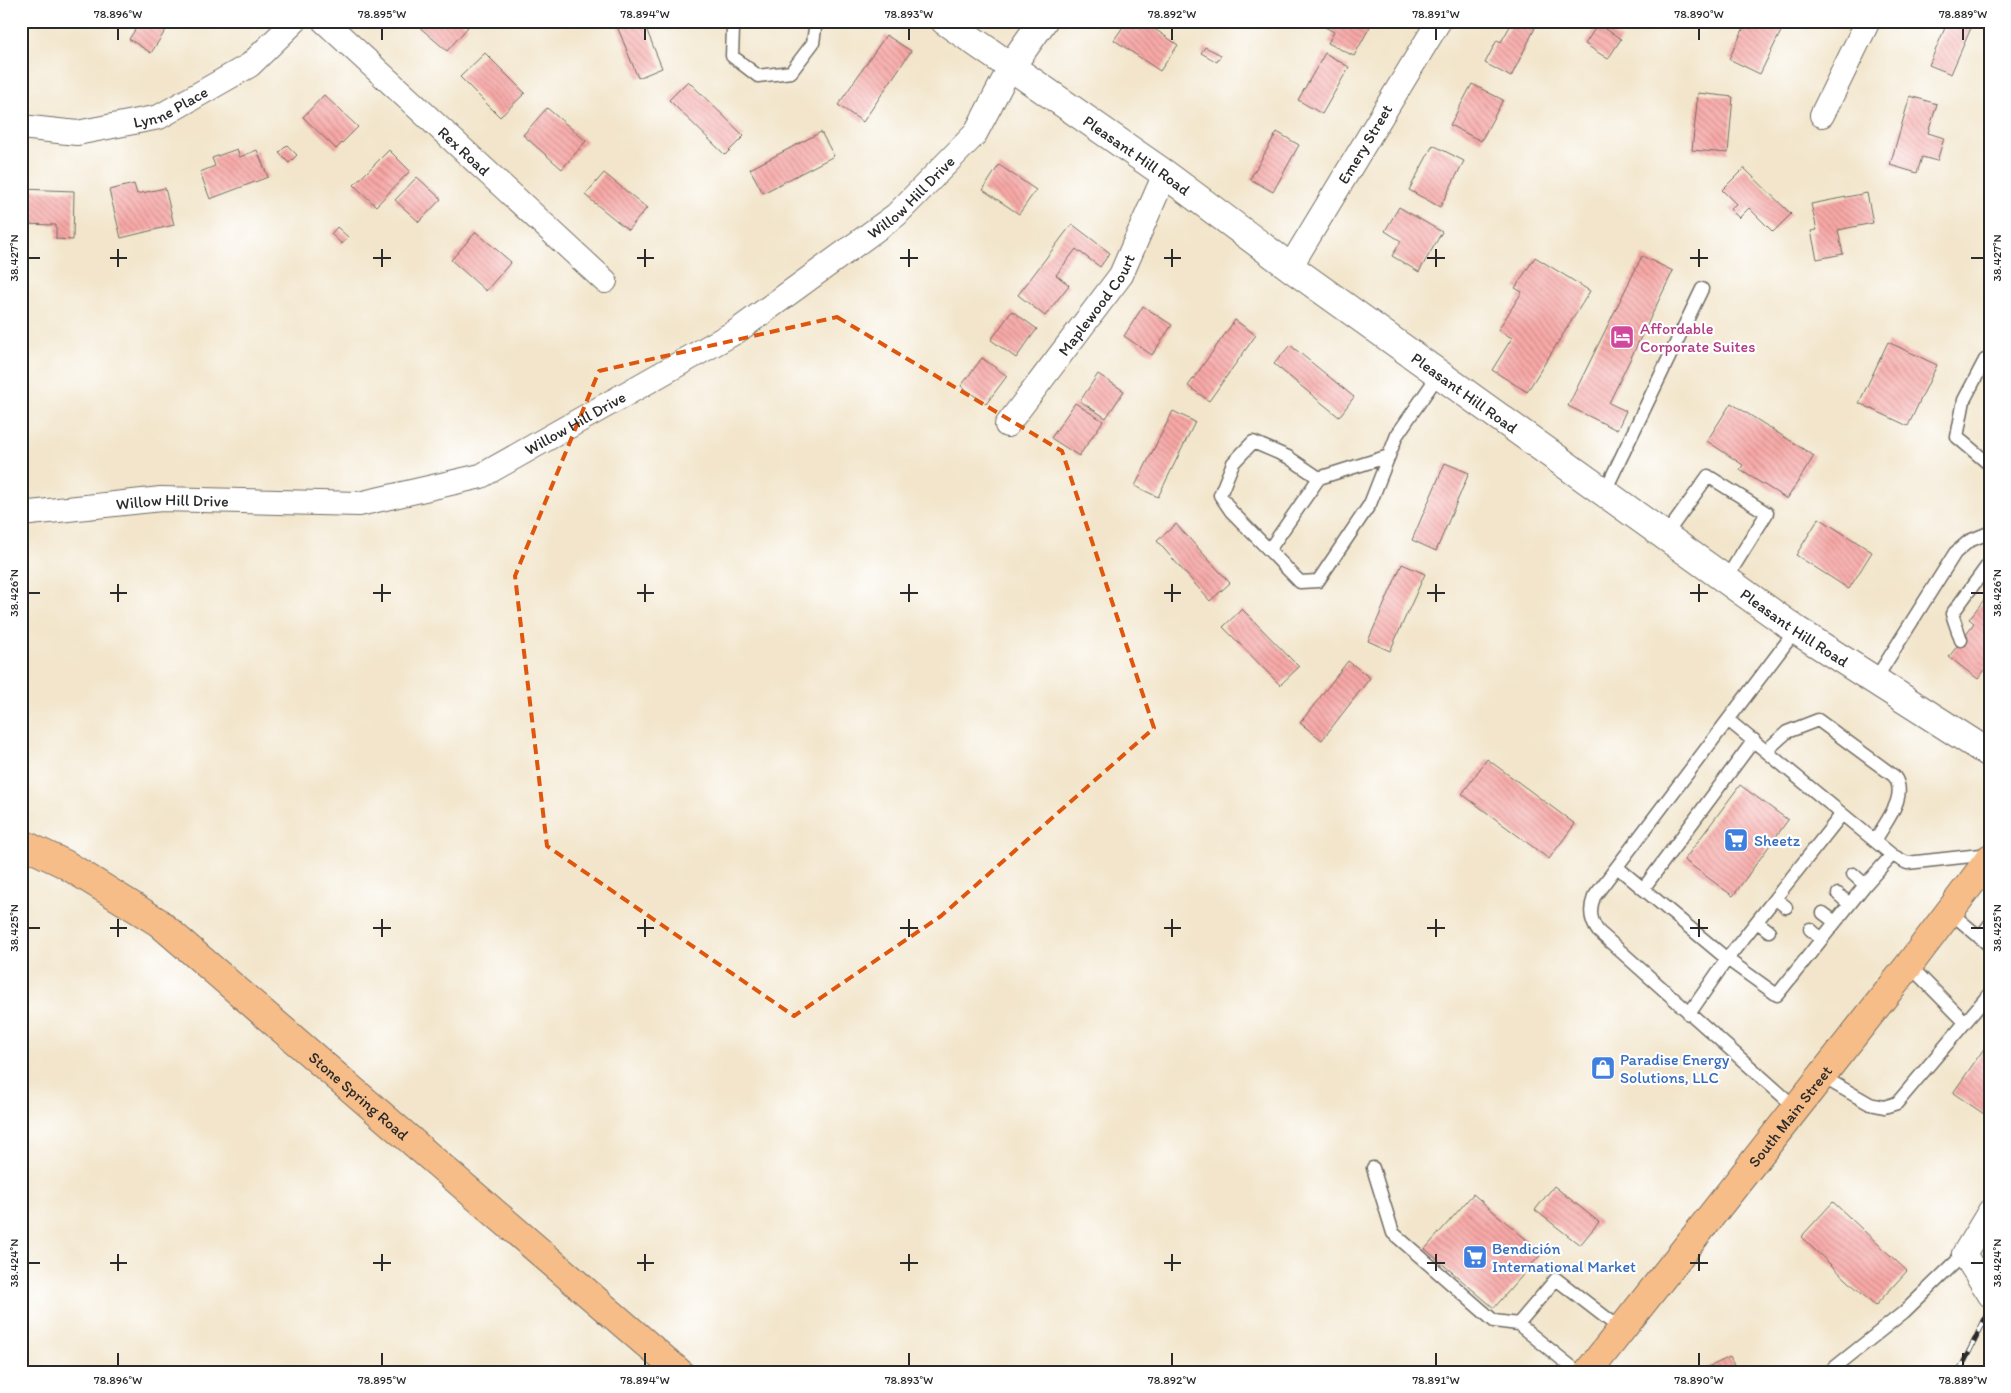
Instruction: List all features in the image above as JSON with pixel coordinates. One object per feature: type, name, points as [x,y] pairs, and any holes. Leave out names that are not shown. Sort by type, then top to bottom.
[{"type":"main road","name":"Stone Spring Road","points":[[21,844],[65,864],[158,922],[679,1372]]},
{"type":"main road","name":"South Main Street","points":[[1588,1372],[1909,965],[1990,858]]},
{"type":"street","name":"Lynne Place","points":[[21,128],[77,133],[159,117],[250,65],[295,21]]},
{"type":"street","name":"Rex Road","points":[[324,21],[605,281]]},
{"type":"street","name":"Pleasant Hill Road","points":[[945,21],[1165,174],[1290,267],[1796,630],[1990,754]]},
{"type":"street","points":[[1011,66],[1043,21]]},
{"type":"street","name":"Emery Street","points":[[1290,267],[1439,21]]},
{"type":"street","points":[[1822,115],[1868,21]]},
{"type":"street","name":"Willow Hill Drive","points":[[21,514],[161,499],[359,504],[481,476],[737,331],[896,215],[975,134],[1011,66]]},
{"type":"street","name":"Maplewood Court","points":[[1006,425],[1121,275],[1165,174]]},
{"type":"street","points":[[1990,1211],[1964,1254],[1990,1295]]},
{"type":"lane","points":[[738,21],[733,28],[732,56],[758,76],[790,72],[813,43],[816,21]]},
{"type":"lane","points":[[1604,493],[1702,289]]},
{"type":"lane","points":[[1985,360],[1964,400],[1958,437],[1990,465]]},
{"type":"lane","points":[[1318,478],[1288,456],[1253,442],[1233,463],[1220,495],[1231,511],[1300,582],[1318,581],[1370,504],[1397,435],[1439,374]]},
{"type":"lane","points":[[1269,550],[1318,478],[1389,456]]},
{"type":"lane","points":[[1665,536],[1708,476],[1767,514],[1726,580]]},
{"type":"lane","points":[[1875,680],[1954,553],[1969,541],[1986,534],[1990,536]]},
{"type":"lane","points":[[1961,640],[1952,614],[1990,562]]},
{"type":"lane","points":[[1796,630],[1616,867],[1593,899],[1590,912],[1594,926],[1689,1014],[1796,1108]]},
{"type":"lane","points":[[1728,720],[1767,750],[1892,855],[1907,863],[1990,854]]},
{"type":"lane","points":[[1767,750],[1787,732],[1818,720],[1894,776],[1900,784],[1900,797],[1875,841]]},
{"type":"lane","points":[[1643,889],[1754,740]]},
{"type":"lane","points":[[1689,1014],[1727,959],[1757,922],[1776,899],[1794,886],[1824,849],[1842,814]]},
{"type":"lane","points":[[1616,867],[1727,959],[1777,995],[1849,904],[1892,855]]},
{"type":"lane","points":[[1853,874],[1865,885]]},
{"type":"lane","points":[[1838,894],[1849,904]]},
{"type":"lane","points":[[1776,899],[1786,907]]},
{"type":"lane","points":[[1950,912],[1985,942],[1990,924]]},
{"type":"lane","points":[[1823,913],[1835,922]]},
{"type":"lane","points":[[1757,922],[1768,931]]},
{"type":"lane","points":[[1810,930],[1822,939]]},
{"type":"lane","points":[[1794,952],[1804,961]]},
{"type":"lane","points":[[1909,965],[1965,1022]]},
{"type":"lane","points":[[1821,1076],[1870,1104],[1884,1107],[1897,1103],[1990,993]]},
{"type":"lane","points":[[1373,1168],[1392,1233],[1494,1321],[1518,1324],[1578,1372]]},
{"type":"lane","points":[[1829,1372],[1904,1312],[1964,1254]]},
{"type":"lane","points":[[1518,1324],[1556,1279],[1622,1330]]},
{"type":"highlighted area","points":[[837,317],[1062,451],[1154,728],[941,916],[794,1016],[547,846],[515,576],[599,371]]},
{"type":"building","points":[[141,21],[163,21],[169,25],[151,53],[129,39]]},
{"type":"building","points":[[420,21],[461,21],[468,27],[447,51],[417,25]]},
{"type":"building","points":[[615,21],[643,21],[662,68],[638,78]]},
{"type":"building","points":[[1127,21],[1143,21],[1178,45],[1160,71],[1114,40]]},
{"type":"building","points":[[1327,21],[1373,21],[1354,56],[1328,43],[1334,32],[1325,27]]},
{"type":"building","points":[[1513,21],[1523,21],[1535,28],[1511,77],[1485,63],[1497,40],[1501,42]]},
{"type":"building","points":[[1747,21],[1786,21],[1760,74],[1729,59]]},
{"type":"building","points":[[1948,21],[1974,21],[1951,74],[1929,65]]},
{"type":"building","points":[[1598,24],[1621,39],[1608,59],[1585,44]]},
{"type":"building","points":[[886,35],[911,51],[863,122],[838,105]]},
{"type":"building","points":[[1205,47],[1221,55],[1217,62],[1201,53]]},
{"type":"building","points":[[485,53],[525,93],[500,117],[460,77]]},
{"type":"building","points":[[1325,53],[1349,67],[1322,114],[1298,100]]},
{"type":"building","points":[[688,81],[744,136],[725,155],[669,100]]},
{"type":"building","points":[[1472,84],[1503,100],[1481,141],[1450,125]]},
{"type":"building","points":[[1698,93],[1733,97],[1728,153],[1692,150]]},
{"type":"building","points":[[324,95],[358,127],[336,149],[303,117]]},
{"type":"building","points":[[1910,96],[1937,104],[1928,133],[1944,138],[1937,161],[1922,157],[1917,173],[1890,165]]},
{"type":"building","points":[[547,108],[586,141],[562,169],[523,135]]},
{"type":"building","points":[[821,132],[834,156],[763,193],[750,169]]},
{"type":"building","points":[[1277,132],[1299,145],[1273,192],[1250,179]]},
{"type":"building","points":[[287,145],[297,155],[289,163],[279,153]]},
{"type":"building","points":[[1433,145],[1464,161],[1440,207],[1409,190]]},
{"type":"building","points":[[237,149],[240,157],[257,150],[268,177],[210,199],[200,172],[215,166],[212,158]]},
{"type":"building","points":[[389,150],[410,171],[376,206],[354,185]]},
{"type":"building","points":[[999,165],[1036,190],[1019,214],[983,190]]},
{"type":"building","points":[[1744,168],[1791,214],[1773,232],[1749,208],[1739,218],[1730,209],[1736,204],[1722,190]]},
{"type":"building","points":[[604,173],[647,208],[628,230],[585,195]]},
{"type":"building","points":[[417,177],[441,199],[419,222],[395,200]]},
{"type":"building","points":[[134,184],[137,194],[165,188],[174,225],[121,238],[109,190]]},
{"type":"building","points":[[21,189],[74,191],[73,240],[56,239],[56,225],[21,224]]},
{"type":"building","points":[[1867,193],[1873,223],[1838,230],[1843,254],[1817,259],[1811,231],[1817,230],[1811,204]]},
{"type":"building","points":[[1399,207],[1442,232],[1419,272],[1392,256],[1401,241],[1385,231]]},
{"type":"building","points":[[1072,224],[1110,253],[1100,267],[1076,249],[1056,275],[1069,285],[1045,316],[1018,295]]},
{"type":"building","points":[[337,227],[348,237],[342,244],[331,234]]},
{"type":"building","points":[[476,232],[511,262],[486,291],[451,260]]},
{"type":"building","name":"Affordable Corporate Suites","points":[[1642,256],[1673,271],[1609,403],[1626,411],[1617,430],[1568,406]]},
{"type":"building","points":[[1535,257],[1590,291],[1527,392],[1492,370],[1512,338],[1498,330],[1522,292],[1515,288]]},
{"type":"building","points":[[1143,306],[1172,325],[1152,355],[1124,336]]},
{"type":"building","points":[[1012,311],[1037,329],[1016,358],[991,340]]},
{"type":"building","points":[[1235,320],[1256,335],[1209,401],[1188,386]]},
{"type":"building","points":[[1888,342],[1937,365],[1908,426],[1859,403]]},
{"type":"building","points":[[1290,345],[1354,397],[1339,417],[1274,364]]},
{"type":"building","points":[[982,358],[1007,376],[986,404],[961,386]]},
{"type":"building","points":[[1098,374],[1124,391],[1106,418],[1080,401]]},
{"type":"building","points":[[1075,403],[1103,421],[1079,456],[1051,438]]},
{"type":"building","points":[[1731,403],[1814,456],[1787,499],[1740,470],[1743,465],[1707,441]]},
{"type":"building","points":[[1173,411],[1195,422],[1158,497],[1135,486]]},
{"type":"building","points":[[1445,463],[1469,473],[1436,551],[1412,540]]},
{"type":"building","points":[[1819,518],[1872,552],[1849,589],[1796,555]]},
{"type":"building","points":[[1176,524],[1230,583],[1210,601],[1157,541]]},
{"type":"building","points":[[1402,564],[1425,574],[1390,651],[1368,641]]},
{"type":"building","points":[[1990,592],[1990,663],[1978,679],[1949,657],[1974,623],[1969,619]]},
{"type":"building","points":[[1242,609],[1299,667],[1280,685],[1223,627]]},
{"type":"building","points":[[1348,661],[1370,678],[1322,740],[1300,723]]},
{"type":"building","points":[[1487,759],[1575,824],[1549,859],[1462,794]]},
{"type":"building","name":"Sheetz","points":[[1740,785],[1788,820],[1733,896],[1684,860]]},
{"type":"building","points":[[1990,1040],[1990,1118],[1953,1093]]},
{"type":"building","points":[[1554,1186],[1599,1222],[1580,1245],[1535,1210]]},
{"type":"building","points":[[1473,1194],[1542,1253],[1494,1308],[1425,1249]]},
{"type":"building","points":[[1833,1202],[1907,1271],[1875,1306],[1801,1237]]},
{"type":"building","points":[[1730,1357],[1737,1372],[1698,1372]]},
{"type":"railway","points":[[1959,1372],[1990,1309]]},
{"type":"place","name":"Affordable Corporate Suites","points":[[1622,337]]},
{"type":"place","name":"Sheetz","points":[[1736,840]]},
{"type":"place","name":"Paradise Energy Solutions, LLC","points":[[1603,1068]]},
{"type":"place","name":"Bendición International Market","points":[[1475,1257]]}]
